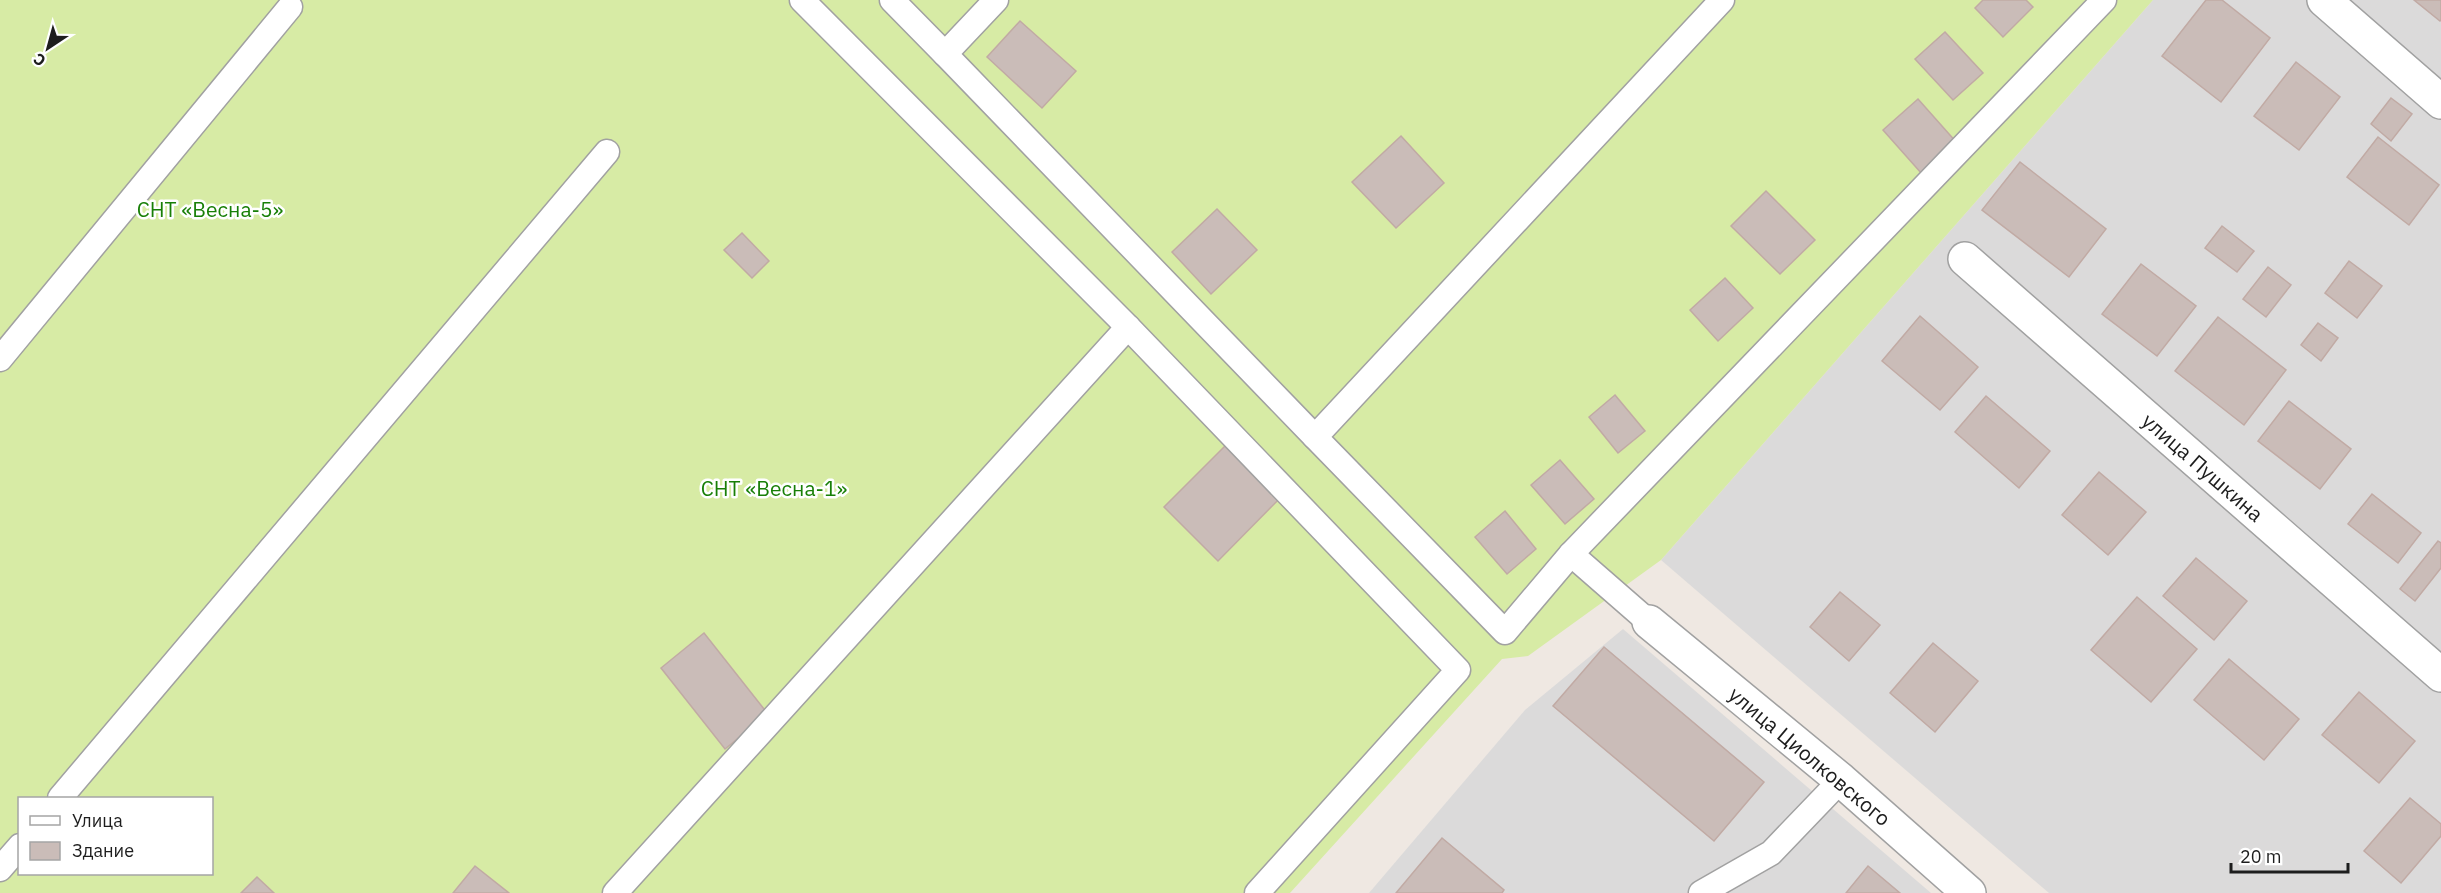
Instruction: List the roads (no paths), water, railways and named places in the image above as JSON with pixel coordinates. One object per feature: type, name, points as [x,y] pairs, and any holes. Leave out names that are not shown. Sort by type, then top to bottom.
[{"type":"street","points":[[2324,0],[2441,102]]},
{"type":"street","name":"улица Пушкина","points":[[1965,260],[2441,675]]},
{"type":"street","name":"улица Циолковского","points":[[1649,622],[1841,780],[1969,893]]},
{"type":"lane","points":[[802,0],[1128,327],[1458,670],[1257,893]]},
{"type":"lane","points":[[892,0],[1505,632],[1571,554],[2104,0]]},
{"type":"lane","points":[[945,54],[996,0]]},
{"type":"lane","points":[[1315,437],[1722,0]]},
{"type":"lane","points":[[0,359],[290,7]]},
{"type":"lane","points":[[61,797],[607,152]]},
{"type":"lane","points":[[615,893],[1128,327]]},
{"type":"lane","points":[[1571,554],[1649,622]]},
{"type":"lane","points":[[1701,893],[1771,853],[1841,780]]},
{"type":"lane","points":[[0,869],[18,848]]},
{"type":"park label","name":"СНТ «Весна-5»","points":[[210,209]]},
{"type":"park label","name":"СНТ «Весна-1»","points":[[774,488]]}]
